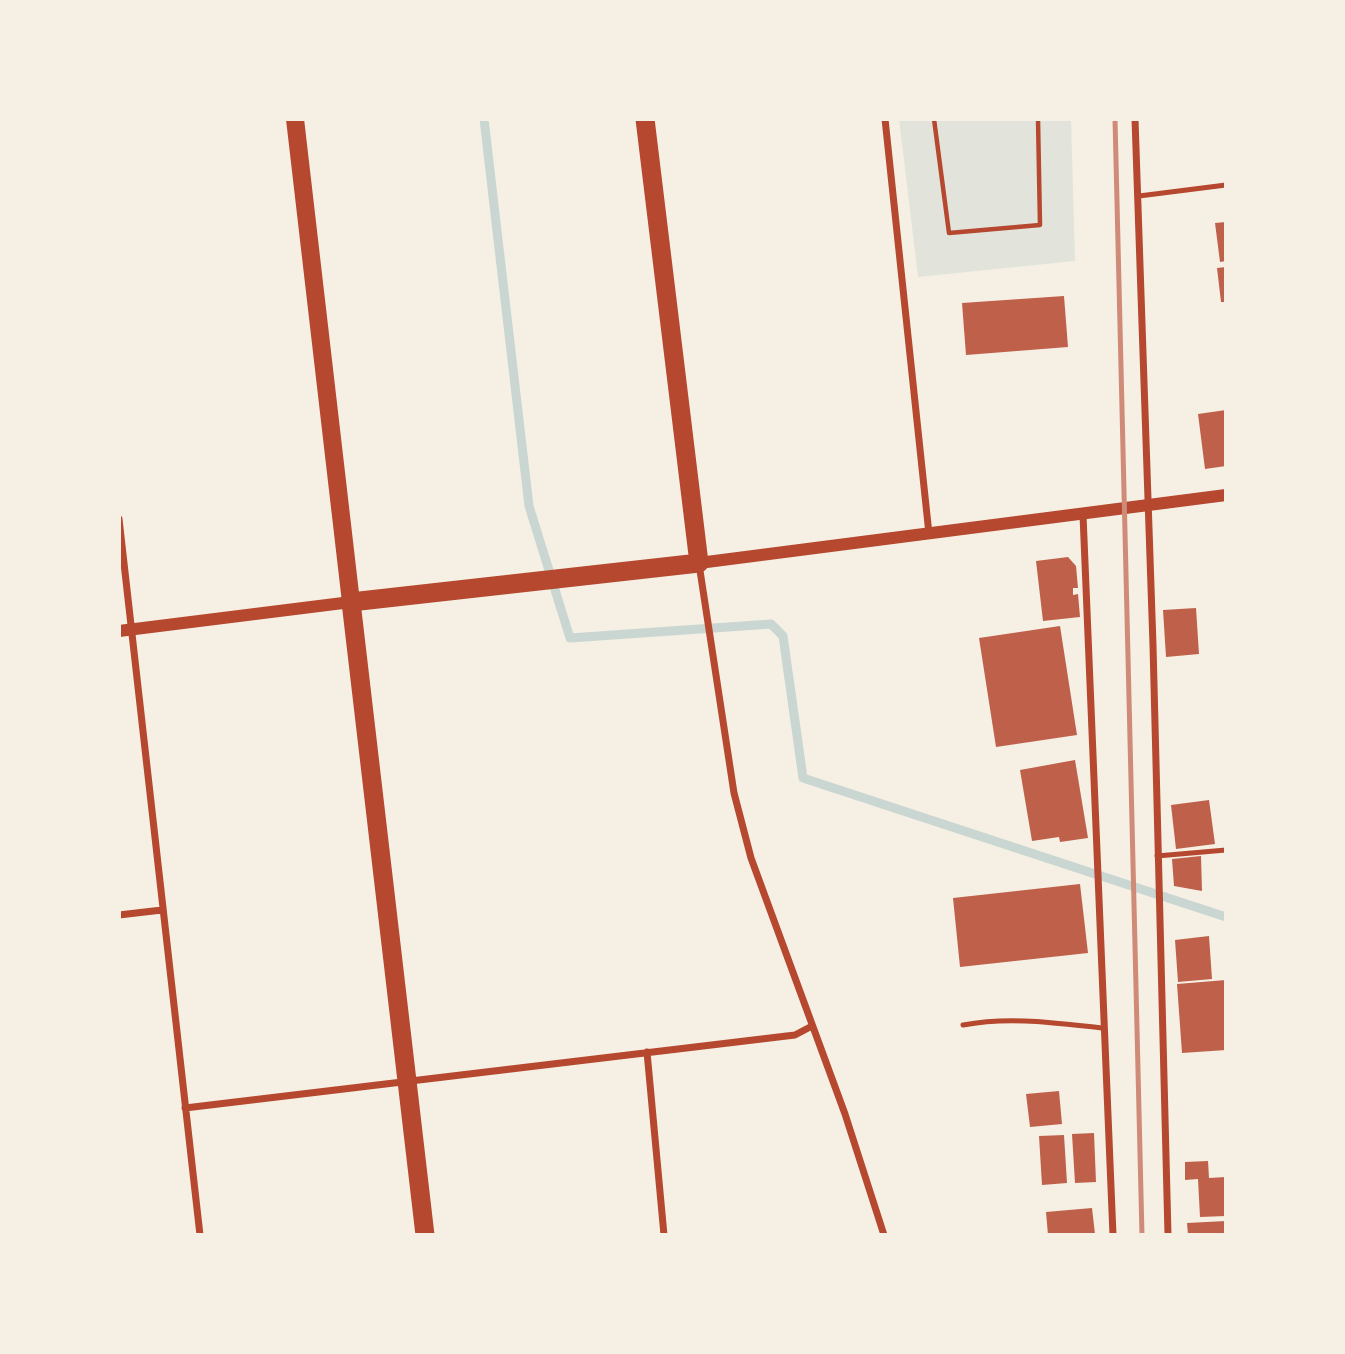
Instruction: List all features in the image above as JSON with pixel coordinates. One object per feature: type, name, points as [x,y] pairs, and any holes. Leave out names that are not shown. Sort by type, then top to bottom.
[{"type":"highway","points":[[425,1235],[351,602],[699,564],[645,119]]},
{"type":"main road","points":[[295,119],[351,602]]},
{"type":"street","points":[[886,119],[929,534]]},
{"type":"street","points":[[1135,119],[1149,505],[1168,1235]]},
{"type":"street","points":[[884,1235],[845,1114],[751,858],[734,793],[699,564],[1226,495]]},
{"type":"street","points":[[1083,515],[1113,1235]]},
{"type":"street","points":[[119,519],[125,631],[162,910],[200,1235]]},
{"type":"street","points":[[125,631],[351,602]]},
{"type":"street","points":[[119,915],[162,910]]},
{"type":"street","points":[[185,1108],[795,1035],[812,1027]]},
{"type":"street","points":[[647,1052],[663,1235]]},
{"type":"lane","points":[[1139,196],[1226,185]]},
{"type":"lane","points":[[1157,856],[1226,850]]},
{"type":"lane","points":[[963,1025],[1030,1020],[1103,1028]]},
{"type":"path","points":[[933,119],[949,233],[1040,225],[1038,119]]},
{"type":"shaded area","points":[[899,119],[1071,119],[1075,261],[918,277]]},
{"type":"building","points":[[1226,222],[1226,261],[1220,262],[1215,223]]},
{"type":"building","points":[[1226,267],[1226,302],[1221,302],[1217,268]]},
{"type":"building","points":[[1064,296],[1068,347],[966,355],[962,303]]},
{"type":"building","points":[[1226,410],[1226,466],[1205,469],[1198,414]]},
{"type":"building","points":[[1068,557],[1076,566],[1078,588],[1073,588],[1073,595],[1078,594],[1080,617],[1043,621],[1036,561]]},
{"type":"building","points":[[1196,608],[1199,654],[1166,657],[1163,610]]},
{"type":"building","points":[[1060,626],[1077,735],[996,747],[979,638]]},
{"type":"building","points":[[1075,760],[1088,838],[1060,842],[1059,837],[1032,841],[1020,770]]},
{"type":"building","points":[[1209,800],[1215,844],[1176,849],[1171,805]]},
{"type":"building","points":[[1201,856],[1202,891],[1174,886],[1172,859]]},
{"type":"building","points":[[1080,884],[1088,953],[960,967],[953,898]]},
{"type":"building","points":[[1209,936],[1212,979],[1178,982],[1175,940]]},
{"type":"building","points":[[1226,980],[1226,1050],[1182,1053],[1177,984]]},
{"type":"building","points":[[1059,1091],[1062,1124],[1030,1127],[1026,1094]]},
{"type":"building","points":[[1094,1133],[1096,1182],[1075,1183],[1072,1134]]},
{"type":"building","points":[[1064,1135],[1067,1183],[1042,1185],[1039,1136]]},
{"type":"building","points":[[1208,1161],[1209,1178],[1226,1177],[1226,1216],[1200,1217],[1198,1179],[1185,1180],[1185,1162]]},
{"type":"building","points":[[1092,1208],[1095,1234],[1048,1235],[1046,1212]]},
{"type":"building","points":[[1226,1221],[1226,1235],[1188,1235],[1187,1223]]},
{"type":"waterway","points":[[484,119],[529,506],[570,638],[771,624],[783,636],[803,778],[1226,917]]},
{"type":"railway","points":[[1115,119],[1142,1235]]}]
